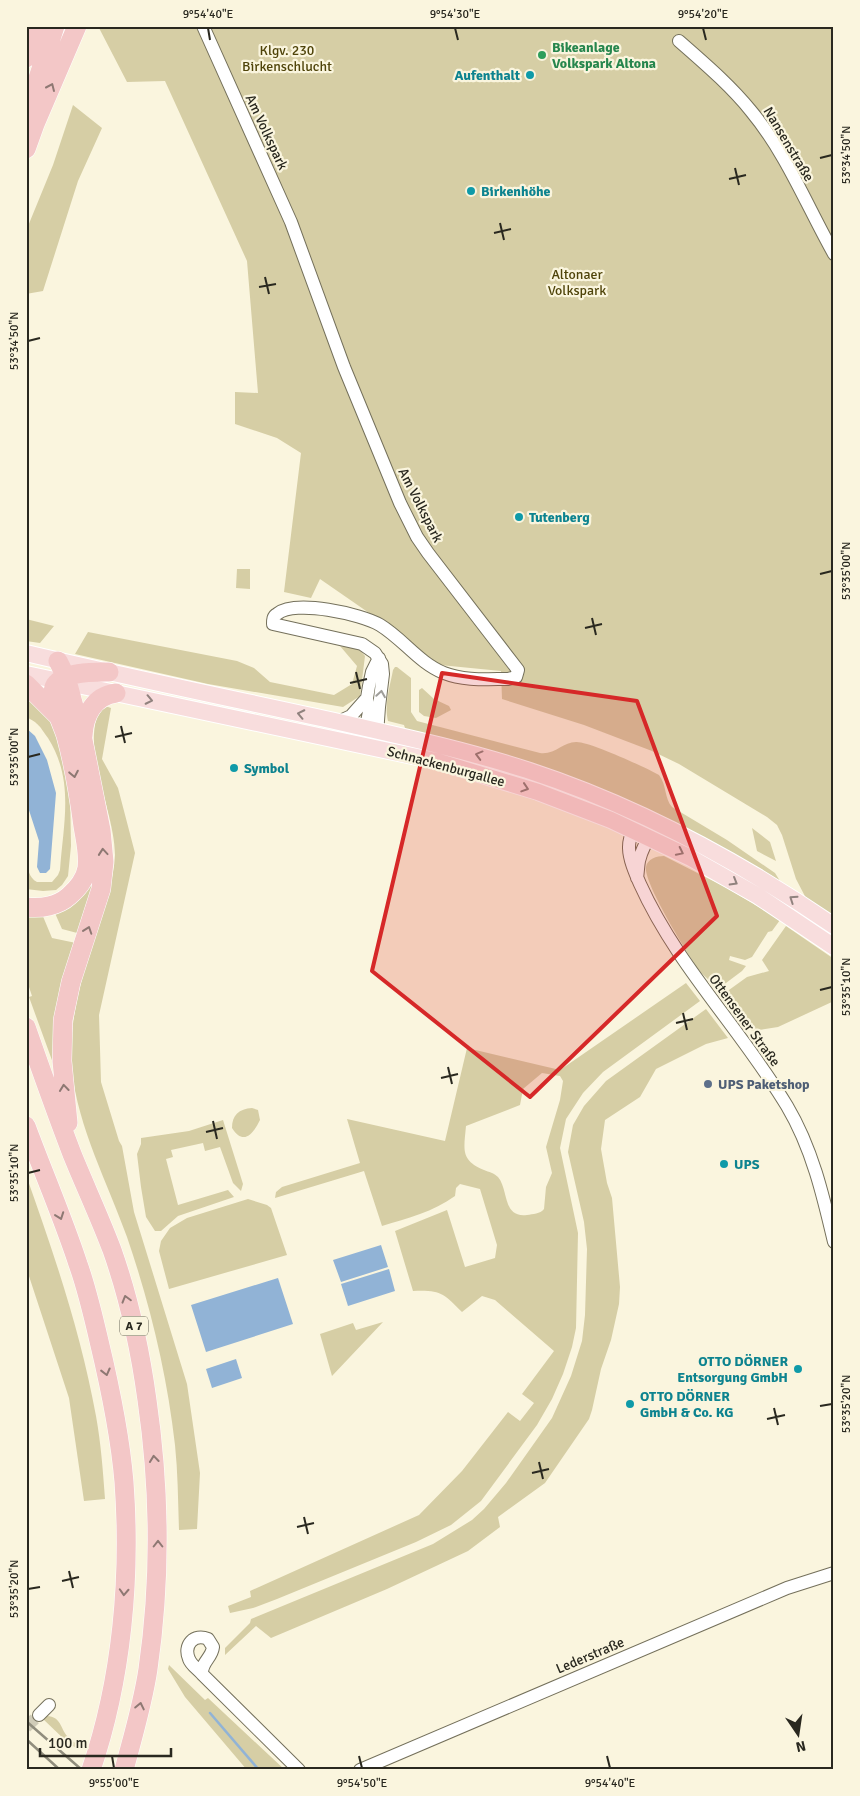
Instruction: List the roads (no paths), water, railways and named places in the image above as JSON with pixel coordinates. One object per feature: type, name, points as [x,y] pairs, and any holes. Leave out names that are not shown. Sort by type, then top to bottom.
[{"type":"highway","points":[[26,58],[39,26]]},
{"type":"highway","points":[[26,115],[55,26]]},
{"type":"highway","points":[[26,149],[77,26]]},
{"type":"highway","points":[[26,907],[46,907],[66,899],[82,881],[87,866],[87,850],[80,804],[68,744],[53,693],[54,686],[63,675],[109,672]]},
{"type":"highway","points":[[63,675],[83,740],[101,830],[104,872],[98,900],[71,982],[63,1020],[62,1061],[72,1154]]},
{"type":"highway","points":[[26,684],[60,719]]},
{"type":"highway","points":[[83,740],[84,723],[92,706],[104,696],[116,693]]},
{"type":"highway","name":"A 7","points":[[26,1027],[72,1154],[112,1251],[134,1327],[150,1424],[158,1508],[155,1607],[148,1670],[138,1720],[124,1770]]},
{"type":"highway","points":[[26,1126],[78,1265],[92,1312],[109,1385],[122,1462],[126,1508],[126,1555],[119,1642],[109,1702],[91,1770]]},
{"type":"main road","name":"Schnackenburgallee","points":[[26,653],[63,675],[116,693],[436,761],[508,782],[587,810],[634,830],[735,882],[834,947]]},
{"type":"main road","name":"Schnackenburgallee","points":[[109,672],[445,746],[528,770],[648,818],[736,864],[780,890],[834,926]]},
{"type":"main road","name":"Schnackenburgallee","points":[[26,674],[63,675]]},
{"type":"street","name":"Am Volkspark","points":[[203,26],[291,222],[344,367],[400,502],[417,537],[517,666],[518,673],[516,677],[508,679],[460,678],[444,674],[428,664],[380,625],[352,615],[305,607],[286,609],[274,617],[273,624],[362,644],[372,650],[379,658]]},
{"type":"street","name":"Nansenstraße","points":[[680,41],[735,93],[761,124],[773,142],[834,254]]},
{"type":"street","points":[[338,722],[351,716],[358,710],[366,698],[372,672],[379,658]]},
{"type":"street","points":[[369,747],[379,707],[384,674],[379,658]]},
{"type":"street","points":[[366,698],[372,729]]},
{"type":"street","points":[[634,830],[648,818]]},
{"type":"street","points":[[637,878],[639,861],[649,838],[648,818]]},
{"type":"street","name":"Ottensener Straße","points":[[634,830],[630,842],[630,860],[644,894],[683,961],[755,1058],[787,1106],[812,1159],[822,1190],[834,1242]]},
{"type":"street","name":"Lederstraße","points":[[360,1770],[787,1588],[834,1574]]},
{"type":"street","points":[[202,1674],[203,1665],[212,1651],[212,1644],[208,1639],[198,1637],[189,1643],[187,1653],[190,1662],[202,1674],[299,1770]]},
{"type":"street","points":[[39,1715],[49,1705]]},
{"type":"water","points":[[26,728],[35,736],[47,760],[56,793],[50,869],[46,873],[40,873],[37,867],[39,841],[26,801]]},
{"type":"water","points":[[381,1245],[388,1267],[341,1282],[333,1260]]},
{"type":"water","points":[[389,1269],[395,1291],[348,1306],[341,1284]]},
{"type":"water","points":[[278,1278],[293,1324],[206,1352],[191,1305]]},
{"type":"water","points":[[236,1359],[242,1378],[212,1388],[206,1369]]},
{"type":"waterway","points":[[210,1713],[259,1770]]},
{"type":"tunnel","points":[[26,1727],[39,1715]]},
{"type":"railway","points":[[26,1721],[82,1770]]},
{"type":"railway","points":[[26,1739],[60,1770]]},
{"type":"place","name":"Bikeanlage Volkspark Altona","points":[[542,55]]},
{"type":"place","name":"Aufenthalt","points":[[530,75]]},
{"type":"place","name":"Birkenhöhe","points":[[471,191]]},
{"type":"place","name":"Tutenberg","points":[[519,517]]},
{"type":"place","name":"Symbol","points":[[234,768]]},
{"type":"place","name":"UPS Paketshop","points":[[708,1084]]},
{"type":"place","name":"UPS","points":[[724,1164]]},
{"type":"place","name":"OTTO DÖRNER Entsorgung GmbH","points":[[798,1369]]},
{"type":"place","name":"OTTO DÖRNER GmbH & Co. KG","points":[[630,1404]]},
{"type":"park label","name":"Klgv. 230 Birkenschlucht","points":[[287,58]]},
{"type":"park label","name":"Altonaer Volkspark","points":[[577,282]]}]
